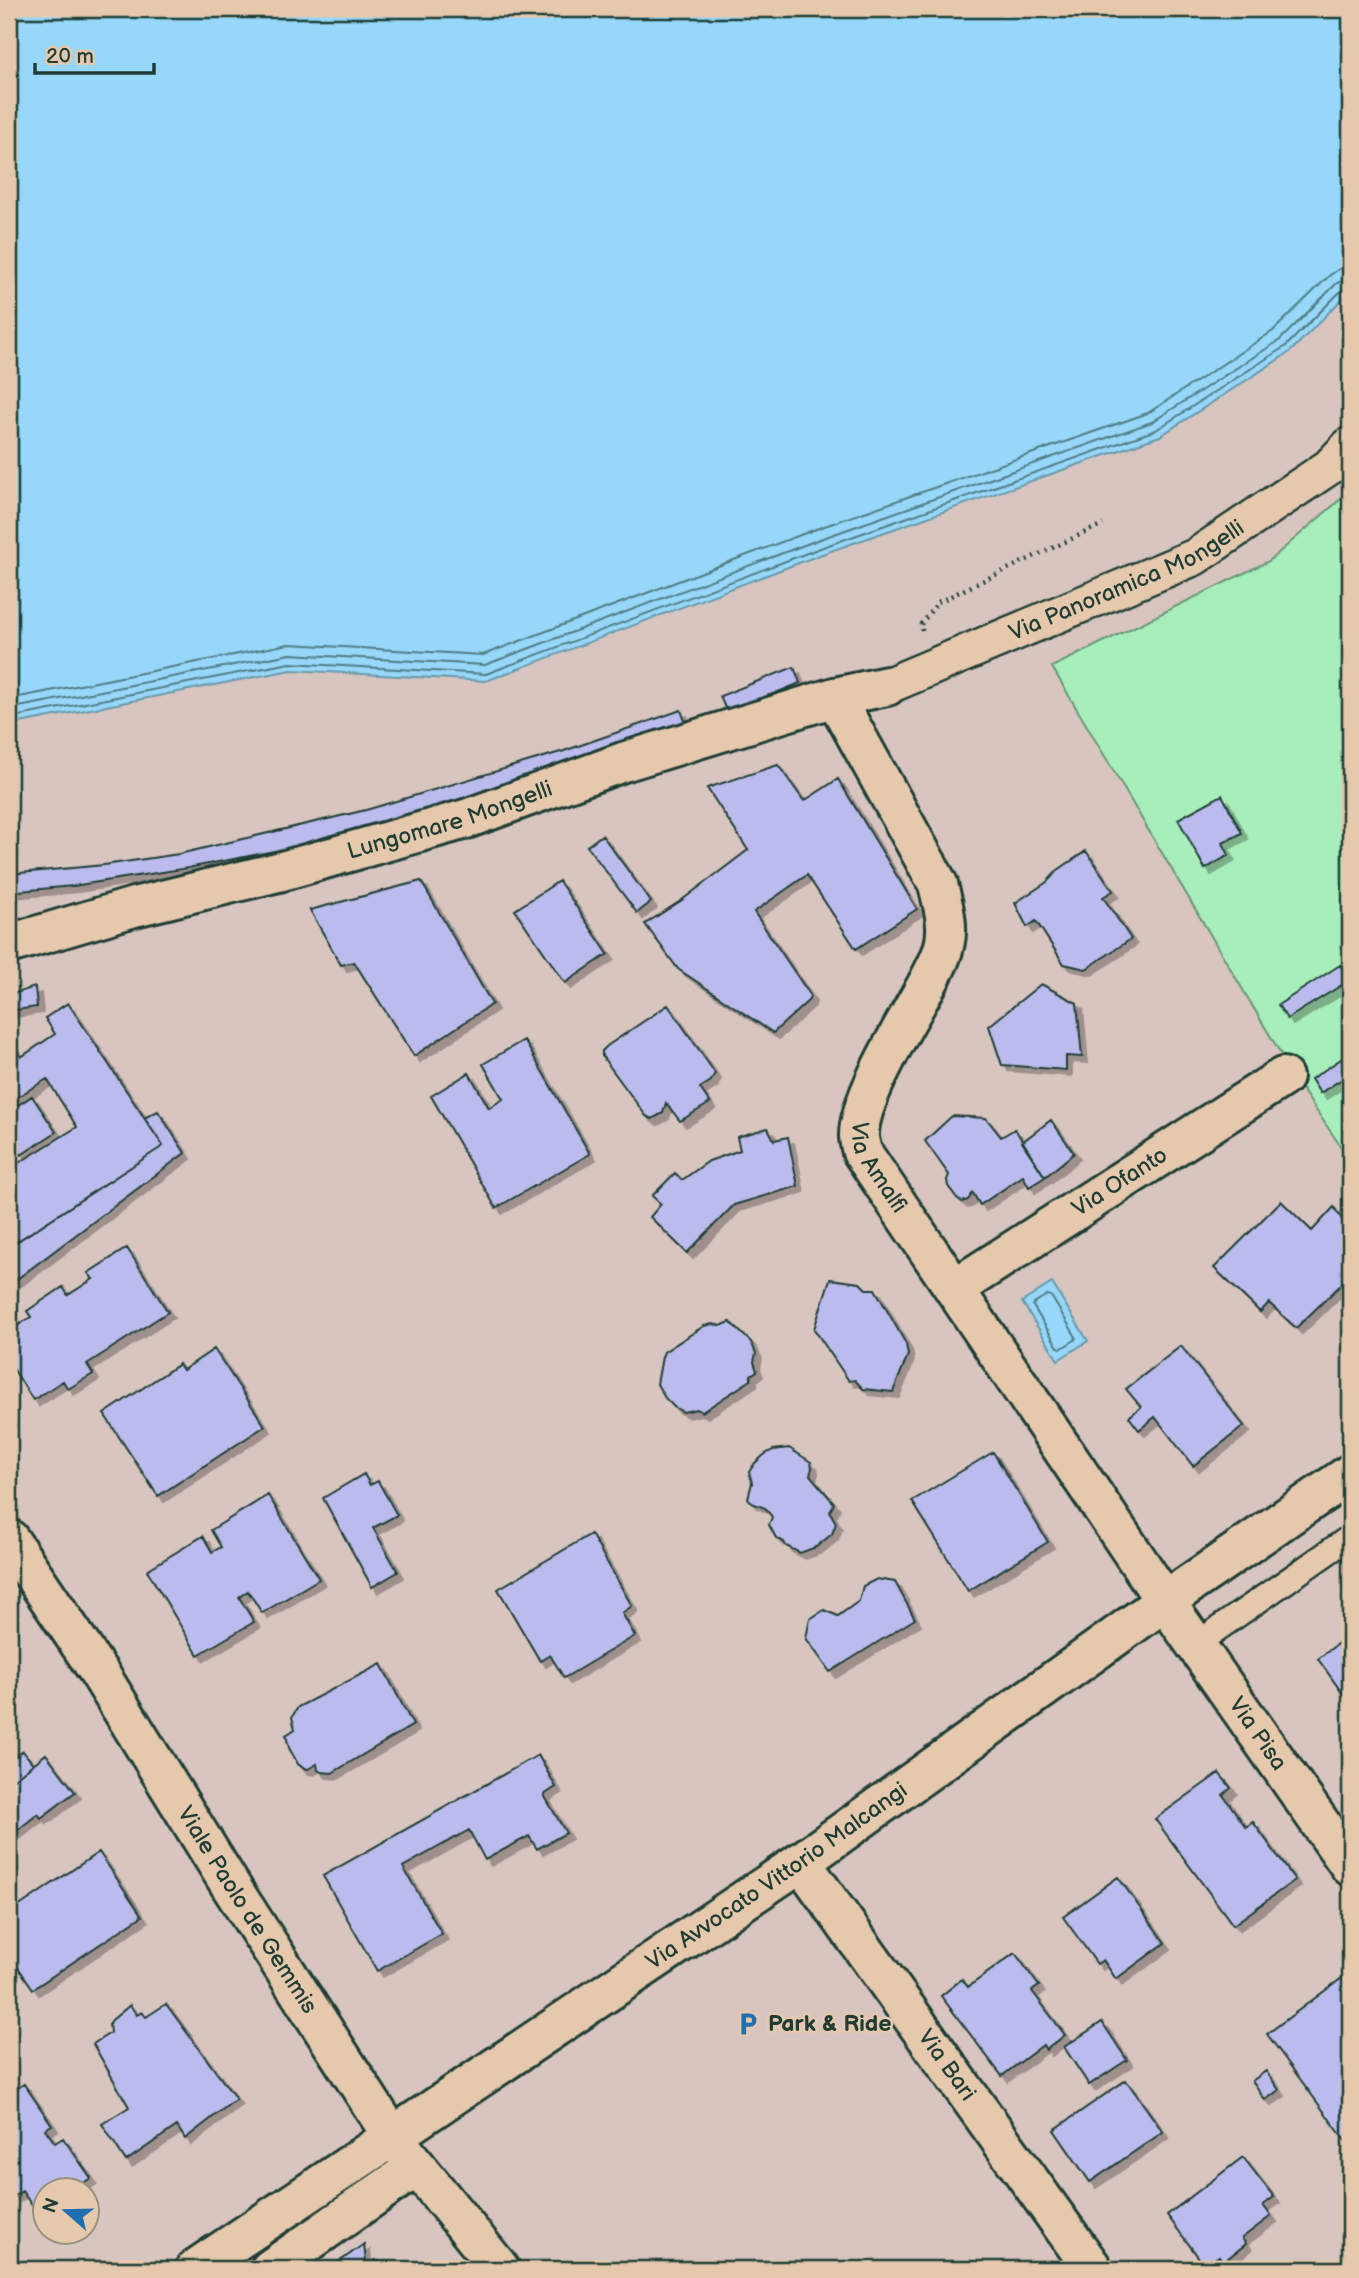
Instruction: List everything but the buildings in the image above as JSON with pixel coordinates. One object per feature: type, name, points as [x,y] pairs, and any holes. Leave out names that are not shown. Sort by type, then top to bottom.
[{"type":"street","name":"Via Panoramica Mongelli","points":[[887,685],[1195,557],[1329,467],[1350,445]]},
{"type":"street","name":"Lungomare Mongelli","points":[[9,944],[134,907],[282,871],[466,819],[623,762],[835,697],[887,685]]},
{"type":"street","name":"Via Amalfi","points":[[835,697],[938,884],[946,932],[942,953],[874,1084],[864,1111],[859,1136],[862,1152],[955,1288],[1180,1591]]},
{"type":"street","name":"Via Ofanto","points":[[955,1288],[1283,1077]]},
{"type":"street","name":"Via Avvocato Vittorio Malcangi","points":[[195,2269],[801,1862],[1180,1591],[1350,1474]]},
{"type":"street","name":"Viale Paolo de Gemmis","points":[[9,1539],[100,1674],[232,1888],[392,2136],[500,2269]]},
{"type":"street","name":"Via Pisa","points":[[1180,1591],[1196,1644],[1350,1866]]},
{"type":"street","name":"Via Bari","points":[[801,1862],[1093,2269]]},
{"type":"street","points":[[270,2269],[416,2166]]},
{"type":"lane","points":[[1196,1644],[1350,1537]]},
{"type":"path","points":[[925,670],[921,624],[938,602],[1103,524]]},
{"type":"green space","points":[[1350,491],[1350,1160],[1301,1088],[1052,667],[1269,561]]},
{"type":"water","points":[[9,9],[1350,9],[1350,291],[1290,352],[1160,436],[825,553],[486,681],[291,670],[9,725]]},
{"type":"water","points":[[1052,1283],[1088,1341],[1058,1360],[1022,1302]]},
{"type":"place","name":"Park & Ride","points":[[748,2024]]}]
